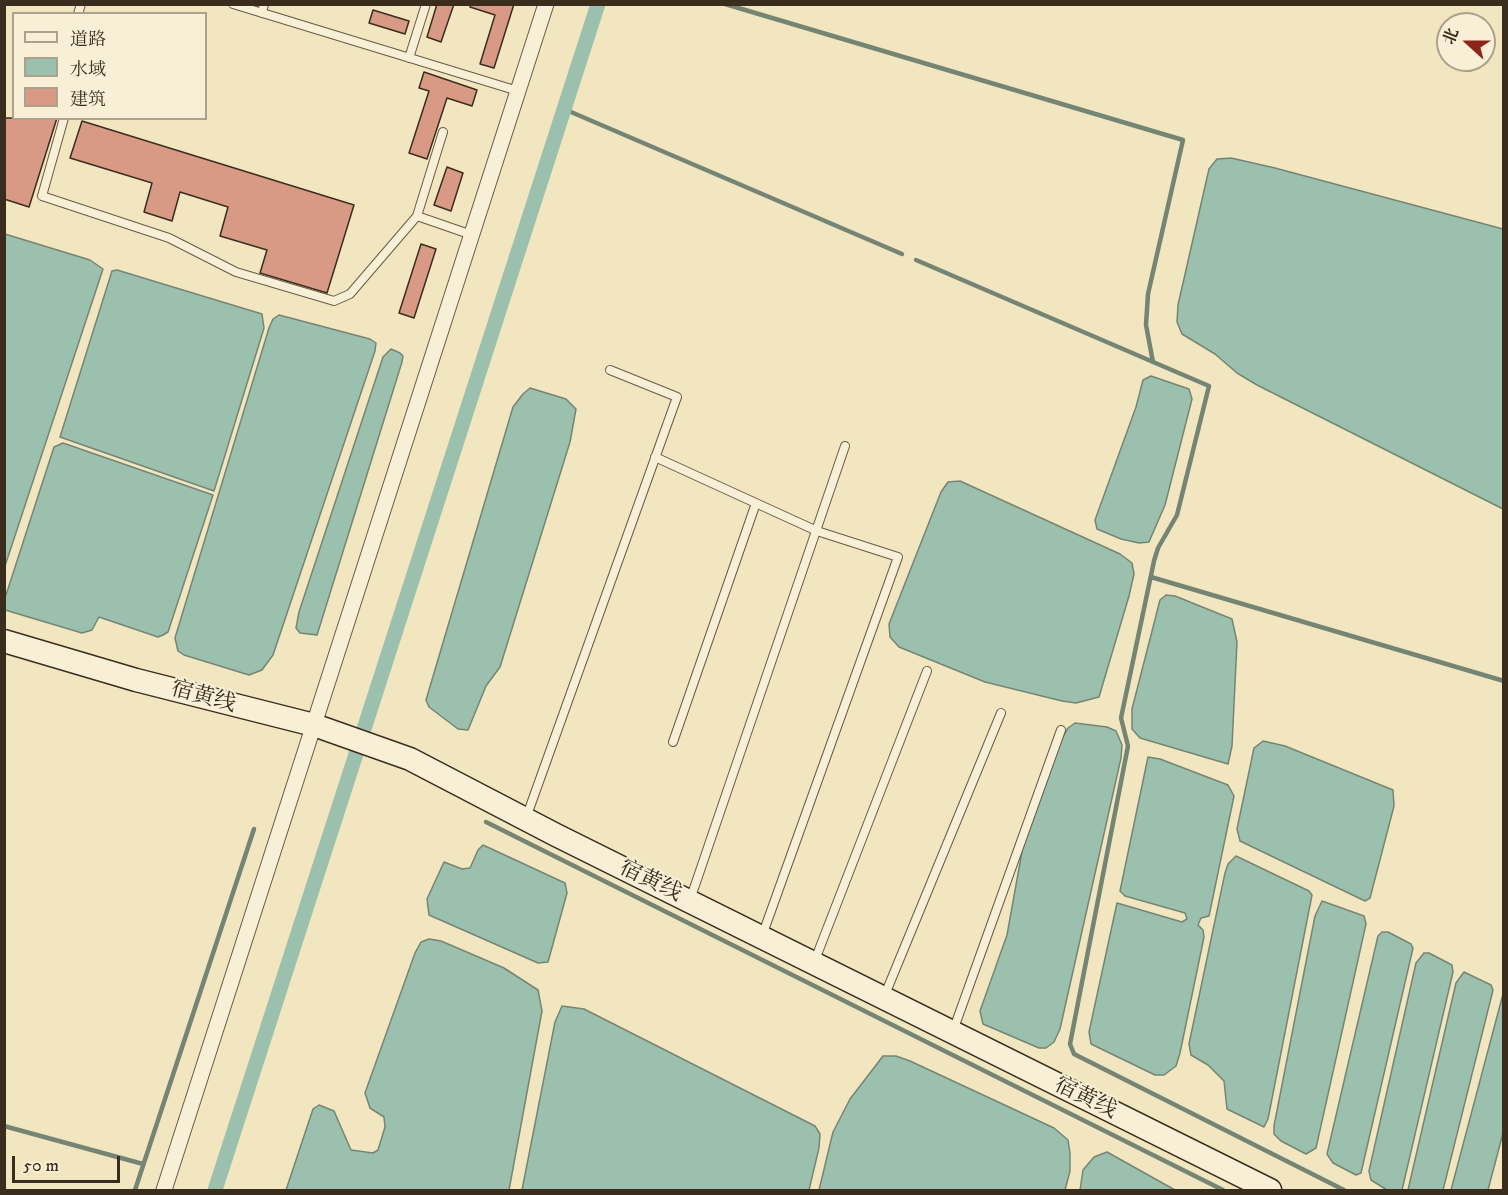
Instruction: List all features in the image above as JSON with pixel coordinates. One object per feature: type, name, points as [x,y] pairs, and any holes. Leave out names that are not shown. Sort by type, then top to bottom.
[{"type":"main road","name":"宿黄线","points":[[4,641],[136,680],[314,725],[410,759],[690,902],[1270,1191]]},
{"type":"street","points":[[164,1191],[546,4]]},
{"type":"lane","points":[[233,4],[519,91]]},
{"type":"lane","points":[[262,13],[264,4]]},
{"type":"lane","points":[[409,58],[426,4]]},
{"type":"lane","points":[[63,120],[42,196],[160,235],[236,272],[328,301],[341,300],[350,294],[417,216],[443,132]]},
{"type":"lane","points":[[417,216],[472,235]]},
{"type":"lane","points":[[526,819],[677,397],[610,370]]},
{"type":"lane","points":[[690,902],[845,446]]},
{"type":"lane","points":[[655,457],[817,531],[898,557],[762,938]]},
{"type":"lane","points":[[673,742],[756,503]]},
{"type":"lane","points":[[814,964],[927,671]]},
{"type":"lane","points":[[884,998],[1001,713]]},
{"type":"lane","points":[[952,1032],[1061,730]]},
{"type":"water","points":[[1231,158],[1503,229],[1503,509],[1257,385],[1237,373],[1215,354],[1182,334],[1177,322],[1178,305],[1209,169],[1217,159]]},
{"type":"water","points":[[5,234],[90,260],[103,269],[5,566]]},
{"type":"water","points":[[117,270],[262,314],[264,328],[214,491],[60,437],[112,271]]},
{"type":"water","points":[[279,315],[370,339],[376,343],[273,655],[262,670],[249,675],[184,655],[178,651],[175,638],[269,328],[273,319]]},
{"type":"water","points":[[391,349],[403,356],[402,362],[317,635],[300,633],[296,628],[299,612],[383,357]]},
{"type":"water","points":[[1151,376],[1189,389],[1192,399],[1165,505],[1149,542],[1139,543],[1121,539],[1097,529],[1095,520],[1136,407],[1143,380]]},
{"type":"water","points":[[530,388],[566,399],[576,409],[570,442],[500,667],[486,686],[468,730],[458,729],[429,707],[426,700],[513,407]]},
{"type":"water","points":[[63,443],[213,495],[168,632],[163,635],[158,637],[99,617],[92,630],[82,633],[5,610],[5,598],[54,447]]},
{"type":"water","points":[[960,481],[1120,554],[1132,563],[1134,574],[1129,596],[1099,697],[1076,703],[985,682],[899,647],[890,637],[889,624],[941,492],[948,482]]},
{"type":"water","points":[[1166,595],[1175,596],[1232,619],[1237,642],[1232,746],[1228,764],[1140,738],[1132,729],[1132,709],[1160,600]]},
{"type":"water","points":[[1075,723],[1107,727],[1116,731],[1122,745],[1121,758],[1060,1029],[1054,1042],[1046,1048],[1039,1048],[983,1024],[980,1011],[1007,935],[1023,846],[1061,740],[1068,728]]},
{"type":"water","points":[[1263,741],[1285,746],[1393,790],[1394,806],[1370,898],[1365,901],[1240,841],[1237,829],[1254,748]]},
{"type":"water","points":[[1148,757],[1160,759],[1228,785],[1234,796],[1209,916],[1201,918],[1198,925],[1203,930],[1204,937],[1180,1053],[1176,1066],[1164,1075],[1155,1075],[1091,1044],[1089,1032],[1117,903],[1182,922],[1187,919],[1185,913],[1125,896],[1120,891]]},
{"type":"water","points":[[483,845],[565,883],[567,893],[548,962],[538,963],[429,915],[427,899],[444,862],[462,869],[470,868],[478,850]]},
{"type":"water","points":[[1236,856],[1309,891],[1312,895],[1268,1119],[1264,1127],[1227,1109],[1224,1081],[1208,1065],[1191,1055],[1189,1044],[1225,873],[1228,864]]},
{"type":"water","points":[[1322,901],[1364,916],[1366,924],[1316,1148],[1306,1154],[1281,1141],[1274,1134],[1274,1126],[1315,916]]},
{"type":"water","points":[[1382,932],[1388,932],[1411,944],[1413,948],[1361,1173],[1356,1175],[1333,1163],[1327,1154],[1378,936]]},
{"type":"water","points":[[429,939],[441,941],[504,968],[538,990],[542,1011],[509,1190],[286,1190],[313,1109],[319,1105],[334,1111],[351,1150],[373,1153],[378,1150],[385,1127],[384,1117],[370,1108],[365,1093],[415,953],[421,942]]},
{"type":"water","points":[[1424,953],[1429,953],[1452,965],[1453,972],[1402,1190],[1387,1190],[1371,1180],[1369,1171],[1416,963]]},
{"type":"water","points":[[1464,972],[1491,985],[1493,990],[1443,1190],[1408,1190],[1456,983]]},
{"type":"water","points":[[1503,994],[1503,1133],[1488,1190],[1451,1190]]},
{"type":"water","points":[[562,1006],[584,1009],[815,1126],[820,1134],[819,1148],[809,1190],[522,1190],[555,1022]]},
{"type":"water","points":[[883,1056],[896,1056],[910,1061],[1054,1128],[1068,1140],[1070,1171],[1065,1190],[819,1190],[833,1132],[850,1099]]},
{"type":"water","points":[[1107,1152],[1175,1190],[1080,1190],[1083,1170],[1094,1157]]},
{"type":"building","points":[[437,4],[454,4],[441,42],[427,37]]},
{"type":"building","points":[[470,4],[514,4],[494,68],[480,64],[495,15],[470,7]]},
{"type":"building","points":[[373,10],[409,21],[405,34],[369,23]]},
{"type":"building","points":[[424,72],[477,90],[472,106],[447,98],[427,159],[409,153],[429,91],[419,88]]},
{"type":"building","points":[[4,118],[56,120],[29,207],[4,199]]},
{"type":"building","points":[[82,121],[354,205],[327,293],[260,273],[267,250],[220,236],[228,207],[180,192],[172,221],[144,212],[152,183],[70,158]]},
{"type":"building","points":[[447,167],[463,173],[451,211],[434,205]]},
{"type":"building","points":[[421,244],[436,249],[414,318],[399,313]]},
{"type":"waterway","points":[[364,729],[598,4]]},
{"type":"waterway","points":[[725,4],[1183,140],[1148,294],[1146,325],[1153,362]]},
{"type":"waterway","points":[[564,109],[902,254]]},
{"type":"waterway","points":[[916,260],[1209,386],[1177,515],[1158,548],[1154,561],[1121,718],[1128,746],[1070,1044],[1074,1054],[1344,1190]]},
{"type":"waterway","points":[[1151,577],[1504,681]]},
{"type":"waterway","points":[[215,1190],[356,754]]},
{"type":"waterway","points":[[486,822],[1223,1190]]},
{"type":"waterway","points":[[135,1190],[254,829]]},
{"type":"waterway","points":[[4,1126],[143,1164]]}]
